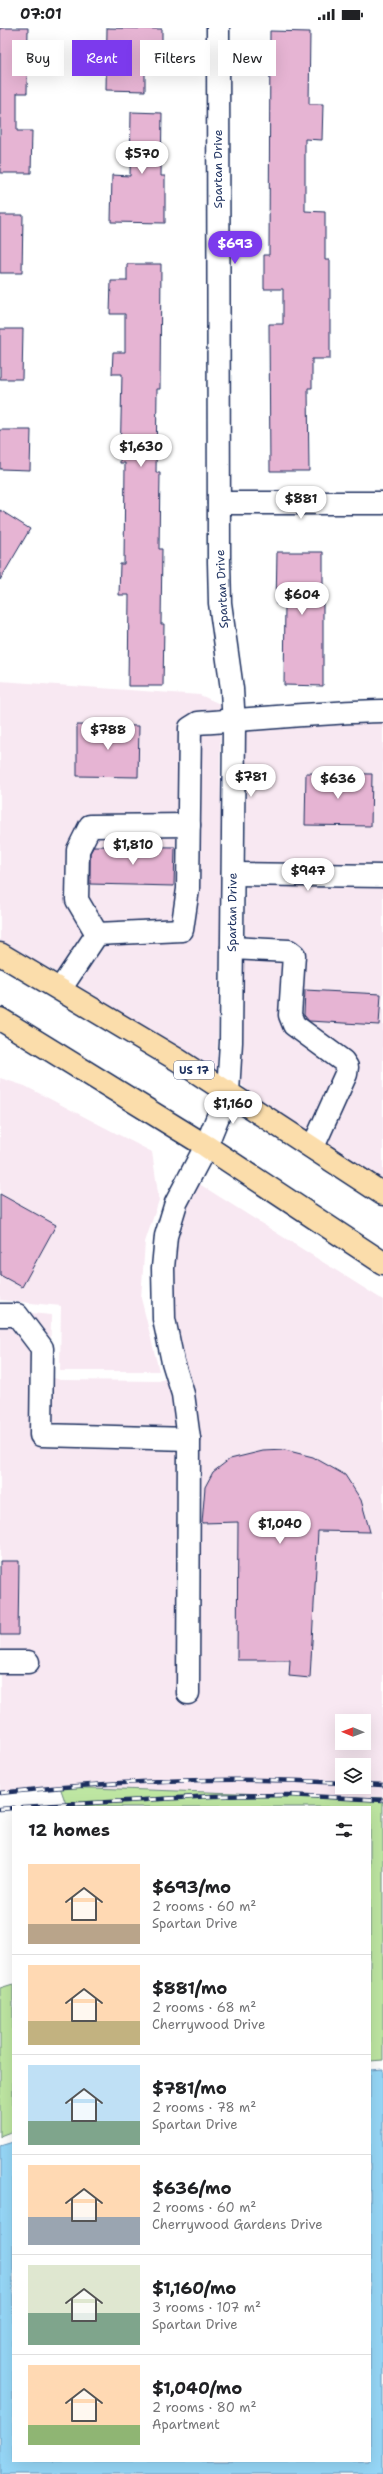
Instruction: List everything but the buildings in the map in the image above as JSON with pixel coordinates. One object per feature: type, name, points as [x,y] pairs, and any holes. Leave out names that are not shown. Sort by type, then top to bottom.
[{"type":"main road","name":"US 17","points":[[0,954],[61,988],[228,1092],[383,1193]]},
{"type":"main road","points":[[0,1019],[206,1146],[383,1263]]},
{"type":"street","name":"Spartan Drive","points":[[188,1693],[189,1439],[183,1394],[173,1362],[164,1319],[163,1268],[166,1236],[176,1203],[206,1146],[228,1092],[233,874],[233,721],[232,689],[220,603],[218,28]]},
{"type":"street","points":[[219,503],[383,503]]},
{"type":"street","points":[[97,934],[182,930],[188,889],[190,728],[198,723],[275,719],[323,712],[383,711]]},
{"type":"street","points":[[97,934],[77,900],[78,850],[90,826],[189,825]]},
{"type":"street","points":[[233,874],[383,876]]},
{"type":"street","points":[[61,988],[97,934]]},
{"type":"street","points":[[232,948],[289,951],[294,956],[290,1015],[294,1025],[343,1061],[347,1067],[346,1074],[313,1147]]},
{"type":"street","points":[[0,1315],[17,1315],[42,1348],[40,1435],[189,1439]]},
{"type":"street","points":[[0,1662],[28,1662]]},
{"type":"shaded area","points":[[0,681],[200,695],[220,704],[221,874],[217,1071],[59,974],[0,941]]},
{"type":"shaded area","points":[[246,714],[383,715],[383,864],[246,863]]},
{"type":"shaded area","points":[[246,885],[383,886],[383,1180],[243,1088],[244,1086],[241,1085]]},
{"type":"shaded area","points":[[0,1078],[25,1086],[152,1152],[159,1200],[145,1242],[141,1298],[159,1371],[60,1371],[61,1306],[0,1300]]},
{"type":"shaded area","points":[[185,1175],[383,1300],[383,1798],[51,1787],[0,1793],[0,1310],[51,1315],[50,1371],[54,1378],[60,1380],[159,1381],[165,1379],[169,1375],[170,1369],[152,1297],[153,1263]]},
{"type":"green space","points":[[60,1787],[383,1798],[383,2060],[371,2061],[371,1806],[67,1806]]},
{"type":"green space","points":[[12,1984],[12,2131],[0,2136],[0,1988]]},
{"type":"water","points":[[383,2069],[383,2474],[0,2474],[0,2146],[12,2142],[12,2462],[371,2462],[371,2070]]},
{"type":"railway","points":[[0,1793],[85,1785],[171,1781],[257,1780],[335,1783]]},
{"type":"railway","points":[[371,1784],[383,1785]]},
{"type":"railway","points":[[39,1806],[213,1796],[288,1795],[383,1800]]},
{"type":"railway","points":[[0,1809],[12,1808]]}]
